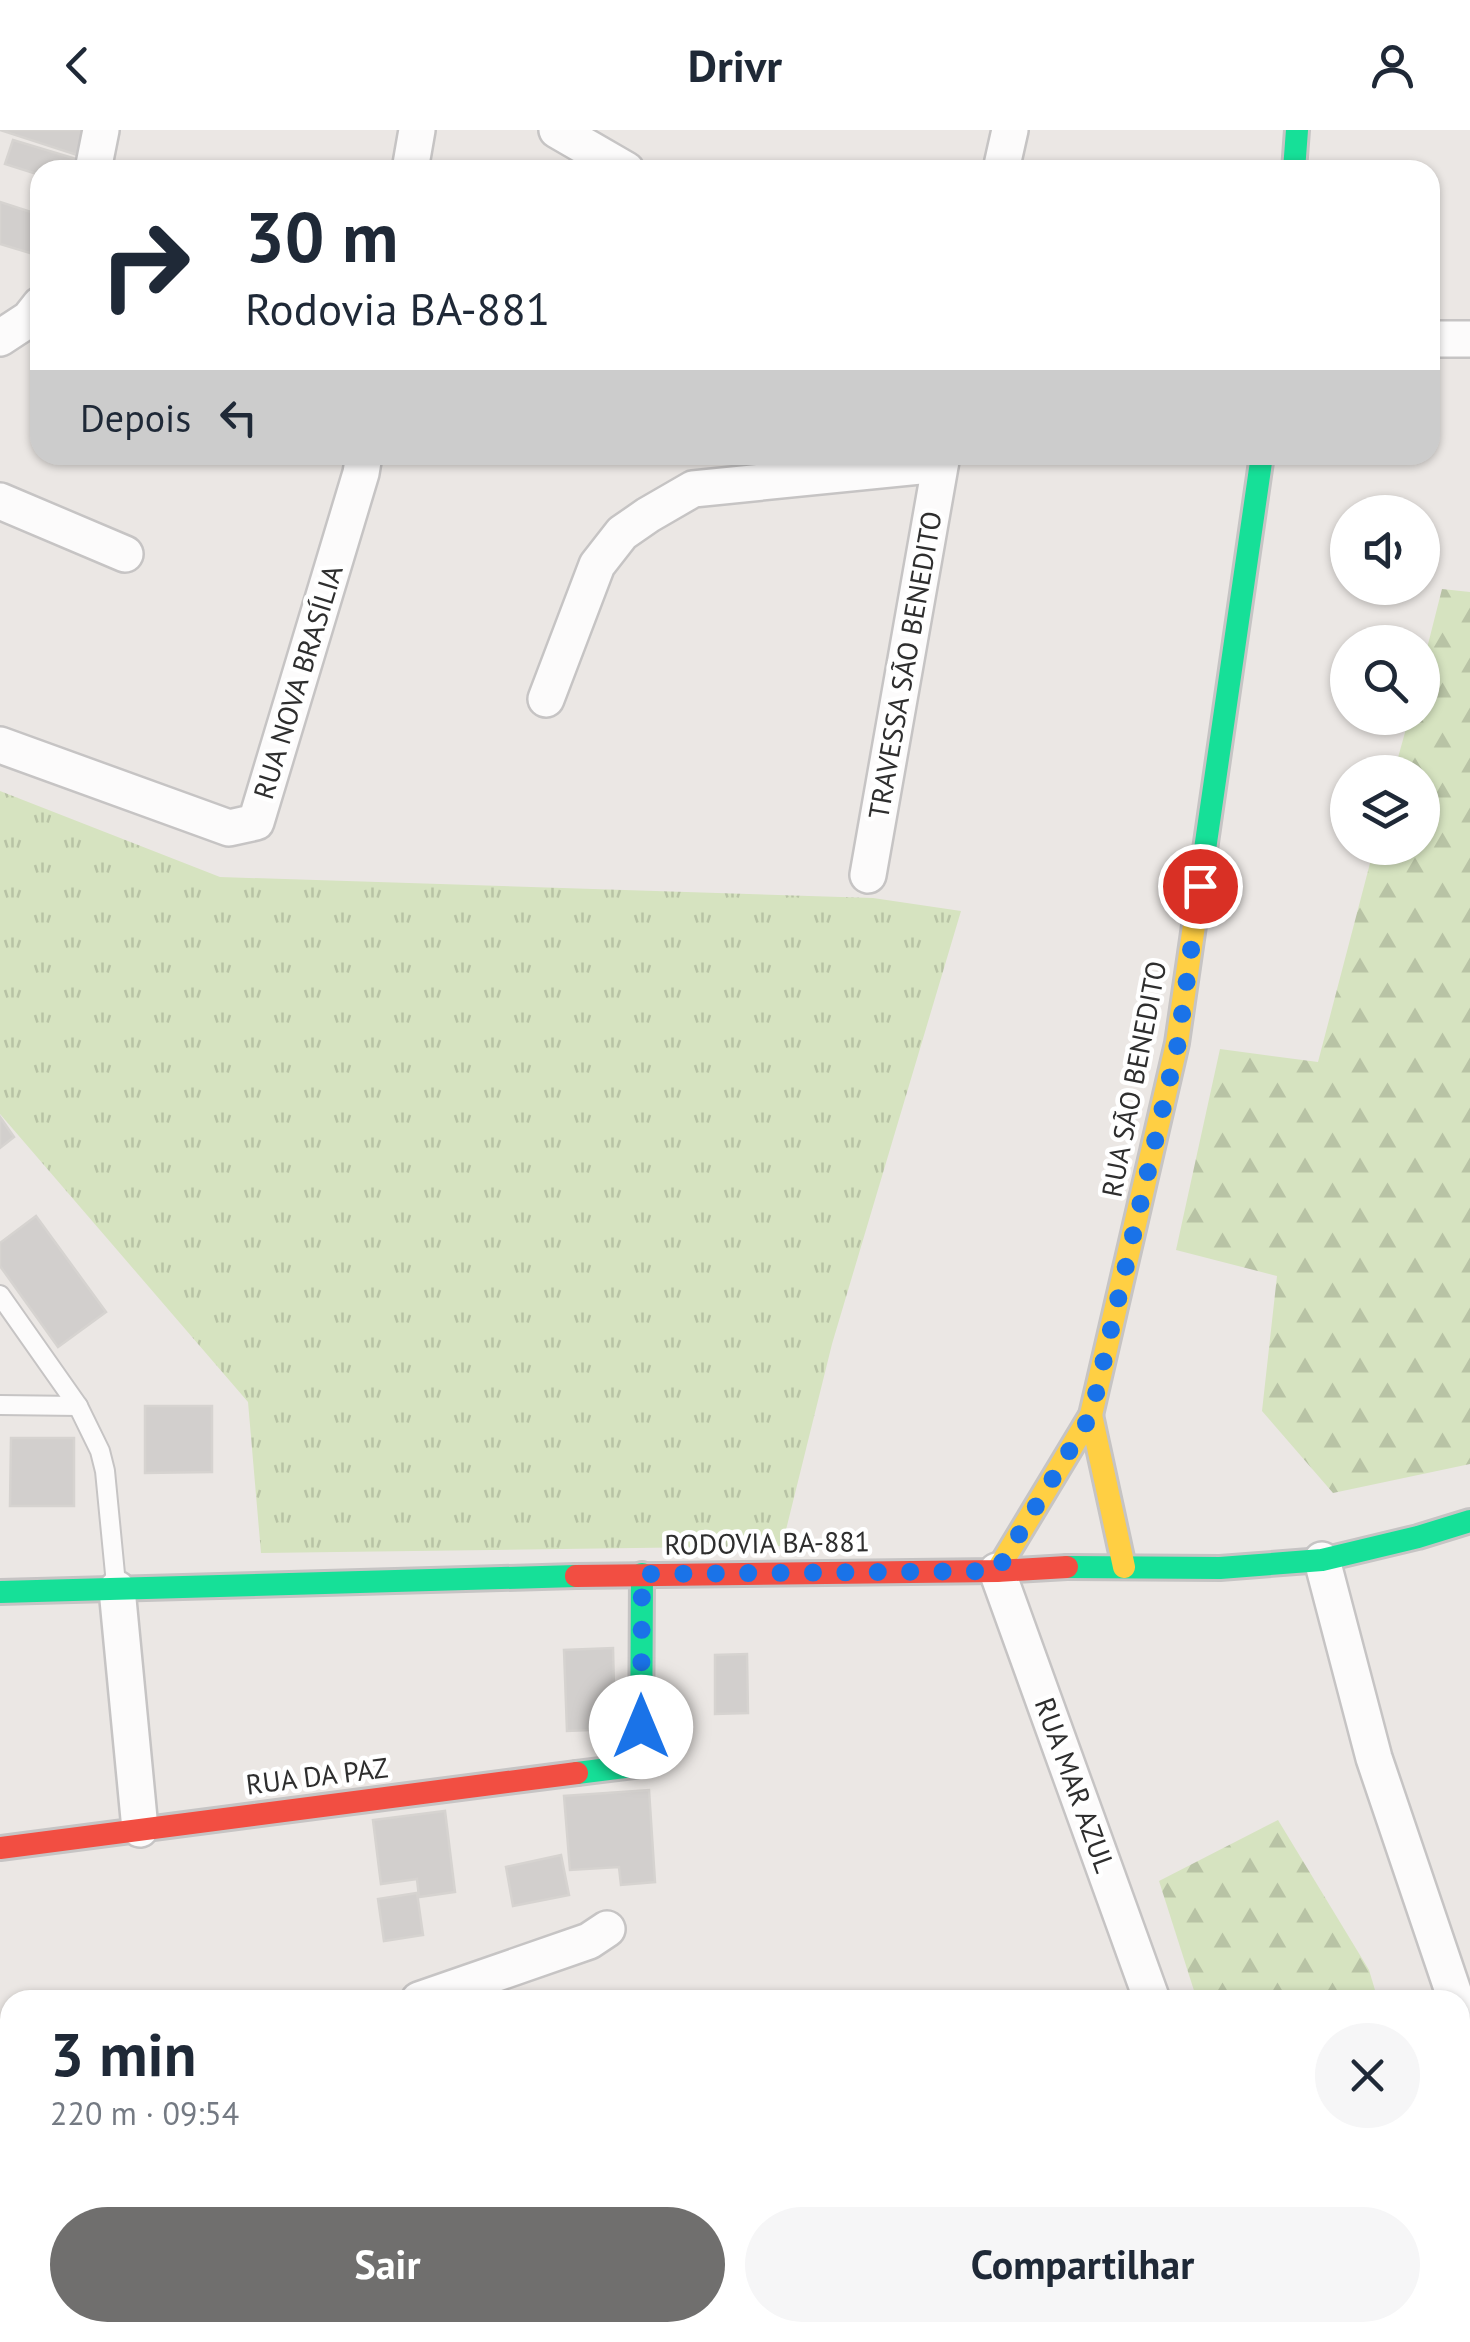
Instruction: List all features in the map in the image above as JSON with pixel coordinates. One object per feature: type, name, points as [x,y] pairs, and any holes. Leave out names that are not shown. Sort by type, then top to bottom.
[{"type":"street","points":[[95,160],[100,130]]},
{"type":"street","points":[[412,160],[417,130]]},
{"type":"street","points":[[557,130],[609,160]]},
{"type":"street","points":[[1004,160],[1010,130]]},
{"type":"street","points":[[1295,160],[1297,130]]},
{"type":"street","points":[[0,338],[30,318]]},
{"type":"street","points":[[1440,340],[1470,339]]},
{"type":"street","name":"RUA NOVA BRASÍLIA","points":[[0,745],[228,828],[256,822],[362,465]]},
{"type":"street","points":[[546,699],[597,565],[622,533],[648,515],[693,489],[898,465]]},
{"type":"street","name":"TRAVESSA SÃO BENEDITO","points":[[868,875],[940,465]]},
{"type":"street","name":"RUA SÃO BENEDITO","points":[[997,1571],[1091,1415],[1178,1043],[1261,465]]},
{"type":"street","points":[[0,501],[125,554]]},
{"type":"street","name":"RUA SÃO BENEDITO","points":[[1091,1415],[1124,1567]]},
{"type":"street","name":"RODOVIA BA-881","points":[[0,1592],[642,1574],[997,1571],[1085,1566],[1220,1568],[1322,1560],[1470,1522]]},
{"type":"street","points":[[1322,1560],[1374,1758],[1453,1990]]},
{"type":"street","name":"RUA MAR AZUL","points":[[997,1571],[1148,1990]]},
{"type":"street","name":"RUA DA PAZ","points":[[0,1848],[641,1765],[642,1574]]},
{"type":"street","points":[[117,1589],[140,1828]]},
{"type":"street","points":[[448,1990],[589,1941],[607,1928]]},
{"type":"lane","points":[[0,1296],[78,1406],[100,1451],[106,1471],[117,1589]]},
{"type":"lane","points":[[0,1405],[78,1406]]},
{"type":"green space","points":[[1442,589],[1470,592],[1470,1464],[1333,1493],[1262,1411],[1277,1276],[1176,1250],[1220,1049],[1318,1062],[1370,865],[1440,865],[1440,755],[1399,755],[1404,735],[1440,735],[1440,625],[1433,625]]},
{"type":"green space","points":[[0,791],[220,877],[873,898],[961,911],[832,1344],[782,1546],[261,1553],[248,1402],[0,1114]]},
{"type":"green space","points":[[1278,1820],[1369,1970],[1375,1990],[1194,1990],[1159,1881]]},
{"type":"building","points":[[0,130],[85,130],[77,155]]},
{"type":"building","points":[[13,140],[80,160],[30,160],[30,172],[5,164]]},
{"type":"building","points":[[0,202],[30,212],[30,253],[0,244]]},
{"type":"building","points":[[0,1117],[14,1137],[0,1148]]},
{"type":"building","points":[[36,1216],[106,1312],[58,1347],[0,1266],[0,1243]]},
{"type":"building","points":[[145,1406],[212,1406],[212,1472],[145,1473]]},
{"type":"building","points":[[11,1438],[74,1438],[74,1506],[10,1506]]},
{"type":"building","points":[[613,1648],[615,1729],[567,1731],[564,1650]]},
{"type":"building","points":[[747,1654],[748,1713],[715,1714],[715,1655]]},
{"type":"building","points":[[649,1790],[655,1882],[621,1885],[619,1867],[570,1870],[564,1796]]},
{"type":"building","points":[[445,1811],[455,1892],[419,1897],[417,1879],[381,1884],[373,1820]]},
{"type":"building","points":[[561,1855],[569,1895],[513,1906],[506,1867]]},
{"type":"building","points":[[417,1893],[423,1935],[384,1941],[378,1899]]},
{"type":"traffic: fast","points":[[1295,160],[1297,130]]},
{"type":"traffic: fast","points":[[1199,891],[1261,465]]},
{"type":"traffic: fast","points":[[1067,1567],[1220,1568],[1322,1560],[1470,1521]]},
{"type":"traffic: fast","points":[[577,1773],[641,1765],[642,1574]]},
{"type":"traffic: fast","points":[[0,1592],[576,1576]]},
{"type":"traffic: slow","points":[[997,1571],[1091,1415],[1177,1043],[1199,891]]},
{"type":"traffic: slow","points":[[1091,1415],[1124,1567]]},
{"type":"traffic: jam","points":[[576,1576],[1067,1567]]},
{"type":"traffic: jam","points":[[0,1848],[577,1773]]},
{"type":"route","points":[[641,1727],[642,1574],[997,1571],[1091,1415],[1178,1043],[1200,886]]}]
